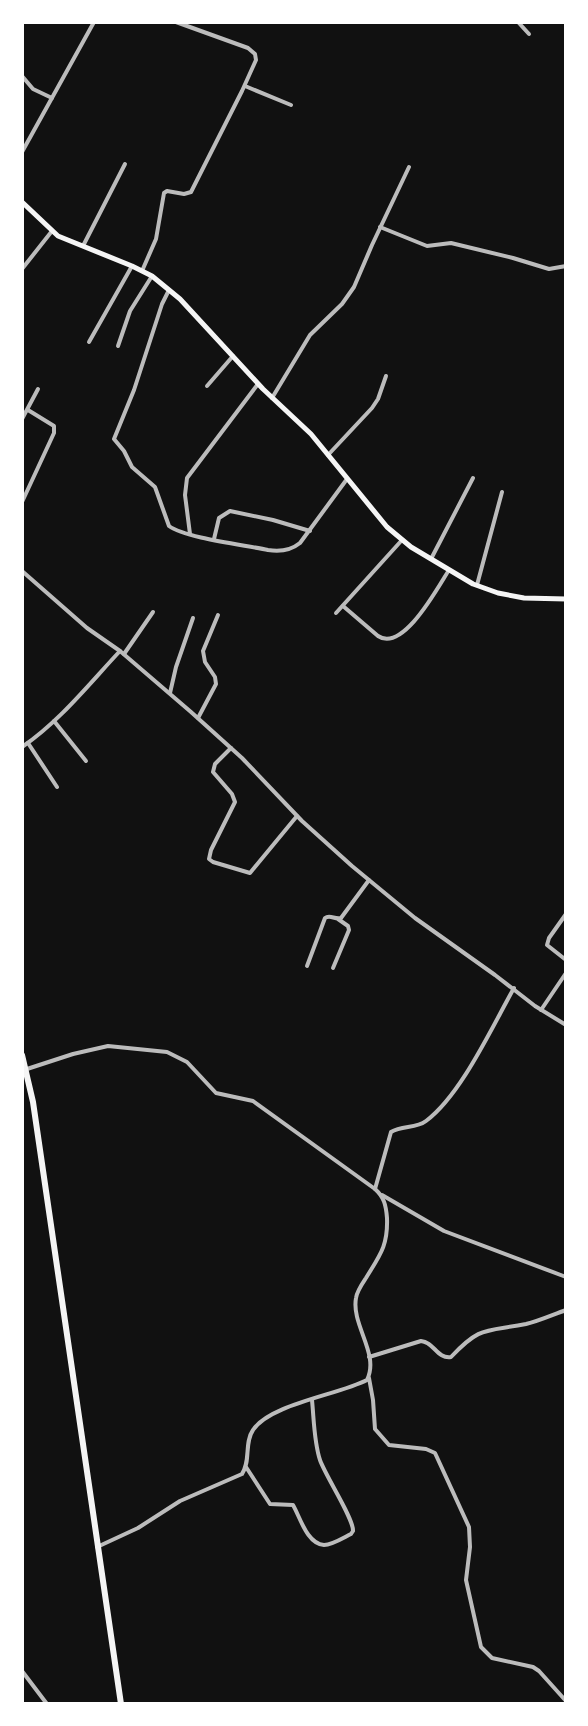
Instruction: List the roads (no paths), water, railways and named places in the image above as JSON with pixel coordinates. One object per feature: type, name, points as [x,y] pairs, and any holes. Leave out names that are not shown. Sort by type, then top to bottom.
[{"type":"main road","points":[[22,202],[58,236],[152,276],[180,299],[258,384],[311,434],[387,527],[402,540],[449,570],[498,593],[524,598],[566,599]]},
{"type":"main road","points":[[22,1055],[27,1069],[121,1704]]},
{"type":"street","points":[[22,152],[94,22]]},
{"type":"street","points":[[142,271],[156,239],[164,193],[167,190],[184,194],[191,192],[256,60],[253,51],[176,22]]},
{"type":"street","points":[[518,22],[529,34]]},
{"type":"street","points":[[22,76],[33,89],[52,98]]},
{"type":"street","points":[[245,86],[291,105]]},
{"type":"street","points":[[82,246],[125,164]]},
{"type":"street","points":[[272,398],[310,335],[342,304],[354,287],[409,167]]},
{"type":"street","points":[[380,227],[427,246],[451,243],[549,269],[566,266]]},
{"type":"street","points":[[22,268],[52,231]]},
{"type":"street","points":[[89,342],[132,266]]},
{"type":"street","points":[[118,346],[133,305],[152,276]]},
{"type":"street","points":[[169,290],[114,439],[123,449],[132,467],[153,485],[169,526],[174,530],[190,534],[283,551],[298,546],[348,479]]},
{"type":"street","points":[[207,386],[233,356]]},
{"type":"street","points":[[328,454],[372,408],[378,399],[386,376]]},
{"type":"street","points":[[190,534],[185,495],[187,478],[258,384]]},
{"type":"street","points":[[22,419],[38,389]]},
{"type":"street","points":[[22,502],[54,433],[54,426],[50,422],[28,410]]},
{"type":"street","points":[[431,559],[473,478]]},
{"type":"street","points":[[477,585],[502,492]]},
{"type":"street","points":[[214,539],[217,522],[222,515],[230,511],[273,519],[310,531]]},
{"type":"street","points":[[336,613],[402,540]]},
{"type":"street","points":[[343,606],[381,639],[391,640],[404,632],[449,570]]},
{"type":"street","points":[[22,571],[87,628],[122,652],[170,693],[231,748],[297,816],[369,880],[423,925],[514,988],[541,1010],[566,1025]]},
{"type":"street","points":[[22,747],[54,721],[122,652],[153,612]]},
{"type":"street","points":[[198,718],[216,684],[215,677],[205,662],[203,651],[219,615]]},
{"type":"street","points":[[170,693],[176,667],[193,618]]},
{"type":"street","points":[[54,721],[86,761]]},
{"type":"street","points":[[28,744],[57,787]]},
{"type":"street","points":[[231,748],[214,767],[213,772],[232,794],[235,802],[211,850],[209,859],[250,873],[297,816]]},
{"type":"street","points":[[337,919],[369,880]]},
{"type":"street","points":[[566,914],[549,938],[547,945],[566,960]]},
{"type":"street","points":[[307,966],[323,920],[329,916],[348,926],[349,930],[333,968]]},
{"type":"street","points":[[541,1010],[566,973]]},
{"type":"street","points":[[375,1189],[391,1132],[427,1121],[452,1094],[514,988]]},
{"type":"street","points":[[27,1069],[82,1052],[108,1047],[167,1052],[187,1062],[218,1094],[253,1101],[381,1194],[444,1230],[566,1277]]},
{"type":"street","points":[[381,1194],[386,1208],[386,1242],[358,1292],[355,1304],[369,1357],[375,1429],[389,1445],[426,1449],[439,1457],[467,1521],[470,1547],[466,1580],[481,1647],[492,1658],[533,1667],[566,1701]]},
{"type":"street","points":[[369,1357],[415,1342],[426,1341],[447,1358],[451,1357],[469,1338],[482,1332],[533,1322],[566,1310]]},
{"type":"street","points":[[97,1547],[138,1528],[180,1501],[242,1474],[246,1466],[249,1439],[257,1425],[272,1413],[364,1382],[369,1377]]},
{"type":"street","points":[[246,1466],[268,1502],[272,1505],[293,1505],[308,1534],[317,1543],[327,1545],[351,1534],[352,1523],[328,1480],[318,1454],[312,1400]]},
{"type":"street","points":[[22,1671],[47,1704]]}]
